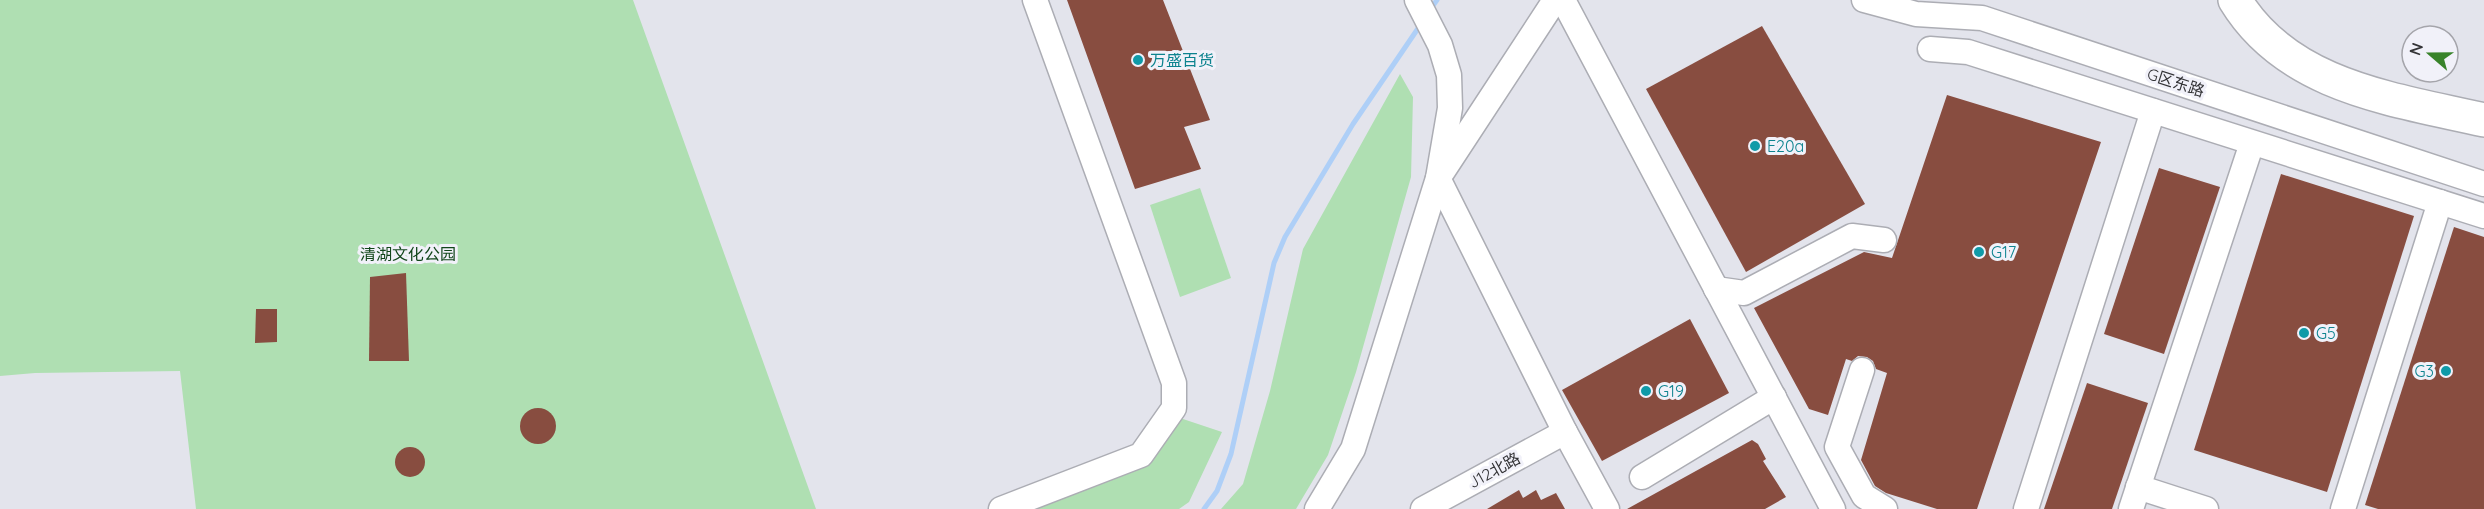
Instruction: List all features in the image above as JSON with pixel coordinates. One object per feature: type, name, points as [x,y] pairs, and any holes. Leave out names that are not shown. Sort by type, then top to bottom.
[{"type":"highway","points":[[2235,0],[2256,29],[2277,48],[2319,75],[2348,86],[2484,120]]},
{"type":"street","points":[[1001,509],[1141,455],[1174,408],[1174,383],[1035,0]]},
{"type":"street","points":[[1317,509],[1353,449],[1438,178],[1450,108],[1449,75],[1440,45],[1417,0]]},
{"type":"street","points":[[1438,178],[1556,0]]},
{"type":"street","points":[[1563,0],[1774,397],[1826,506]]},
{"type":"street","name":"G区东路","points":[[1864,0],[1916,14],[1982,18],[2484,184]]},
{"type":"street","points":[[1941,16],[1927,58],[1968,52],[2484,216]]},
{"type":"street","points":[[2026,509],[2153,111]]},
{"type":"street","points":[[2206,509],[2134,498],[2252,142]]},
{"type":"street","points":[[1438,178],[1565,432],[1607,509]]},
{"type":"street","points":[[2343,509],[2440,202]]},
{"type":"street","points":[[1716,289],[1744,293],[1852,236],[1884,240]]},
{"type":"street","points":[[1862,370],[1837,447],[1864,496],[1878,507],[1885,509]]},
{"type":"street","points":[[1642,477],[1774,397]]},
{"type":"street","name":"J12北路","points":[[1423,509],[1565,432]]},
{"type":"green space","name":"清湖文化公园","points":[[0,0],[633,0],[816,509],[196,509],[180,371],[35,373],[0,376]]},
{"type":"green space","points":[[1400,74],[1413,97],[1411,177],[1356,372],[1328,455],[1296,509],[1221,509],[1243,484],[1270,391],[1303,249]]},
{"type":"green space","points":[[1200,188],[1231,278],[1180,297],[1150,205]]},
{"type":"green space","points":[[1180,418],[1222,432],[1189,502],[1179,509],[1035,509],[1151,461]]},
{"type":"building","name":"万盛百货","points":[[1067,0],[1163,0],[1210,120],[1184,127],[1201,169],[1135,189]]},
{"type":"building","name":"E20a","points":[[1762,26],[1865,204],[1746,272],[1646,89]]},
{"type":"building","name":"G17","points":[[1947,95],[2101,142],[1977,509],[1937,509],[1886,493],[1875,486],[1861,460],[1887,373],[1876,369],[1873,361],[1867,357],[1858,356],[1852,361],[1846,359],[1828,415],[1809,409],[1754,308],[1864,252],[1892,258]]},
{"type":"building","points":[[2159,168],[2220,187],[2164,354],[2104,334]]},
{"type":"building","name":"G5","points":[[2281,174],[2414,216],[2327,492],[2194,450]]},
{"type":"building","name":"G3","points":[[2454,227],[2484,237],[2484,509],[2378,509],[2365,505]]},
{"type":"building","points":[[406,273],[409,361],[369,361],[370,277]]},
{"type":"building","points":[[256,309],[277,309],[277,342],[255,343]]},
{"type":"building","name":"G19","points":[[1690,319],[1729,393],[1602,461],[1562,390]]},
{"type":"building","points":[[2087,383],[2148,403],[2112,509],[2044,509]]},
{"type":"building","points":[[538,408],[551,413],[556,426],[551,439],[538,444],[525,439],[520,426],[525,413]]},
{"type":"building","points":[[1752,440],[1758,444],[1766,459],[1763,461],[1786,497],[1765,509],[1627,509]]},
{"type":"building","points":[[410,447],[416,448],[424,456],[424,468],[416,476],[410,477],[404,476],[396,468],[395,462],[396,456],[404,448]]},
{"type":"building","points":[[1519,490],[1523,498],[1536,490],[1541,500],[1556,493],[1565,509],[1487,509]]},
{"type":"waterway","points":[[1429,11],[1437,0]]},
{"type":"waterway","points":[[1204,509],[1217,491],[1231,454],[1274,263],[1285,237],[1353,124],[1421,24]]},
{"type":"place","name":"万盛百货","points":[[1138,60]]},
{"type":"place","name":"E20a","points":[[1755,146]]},
{"type":"place","name":"G17","points":[[1979,252]]},
{"type":"place","name":"G5","points":[[2304,333]]},
{"type":"place","name":"G3","points":[[2446,371]]},
{"type":"place","name":"G19","points":[[1646,391]]}]
